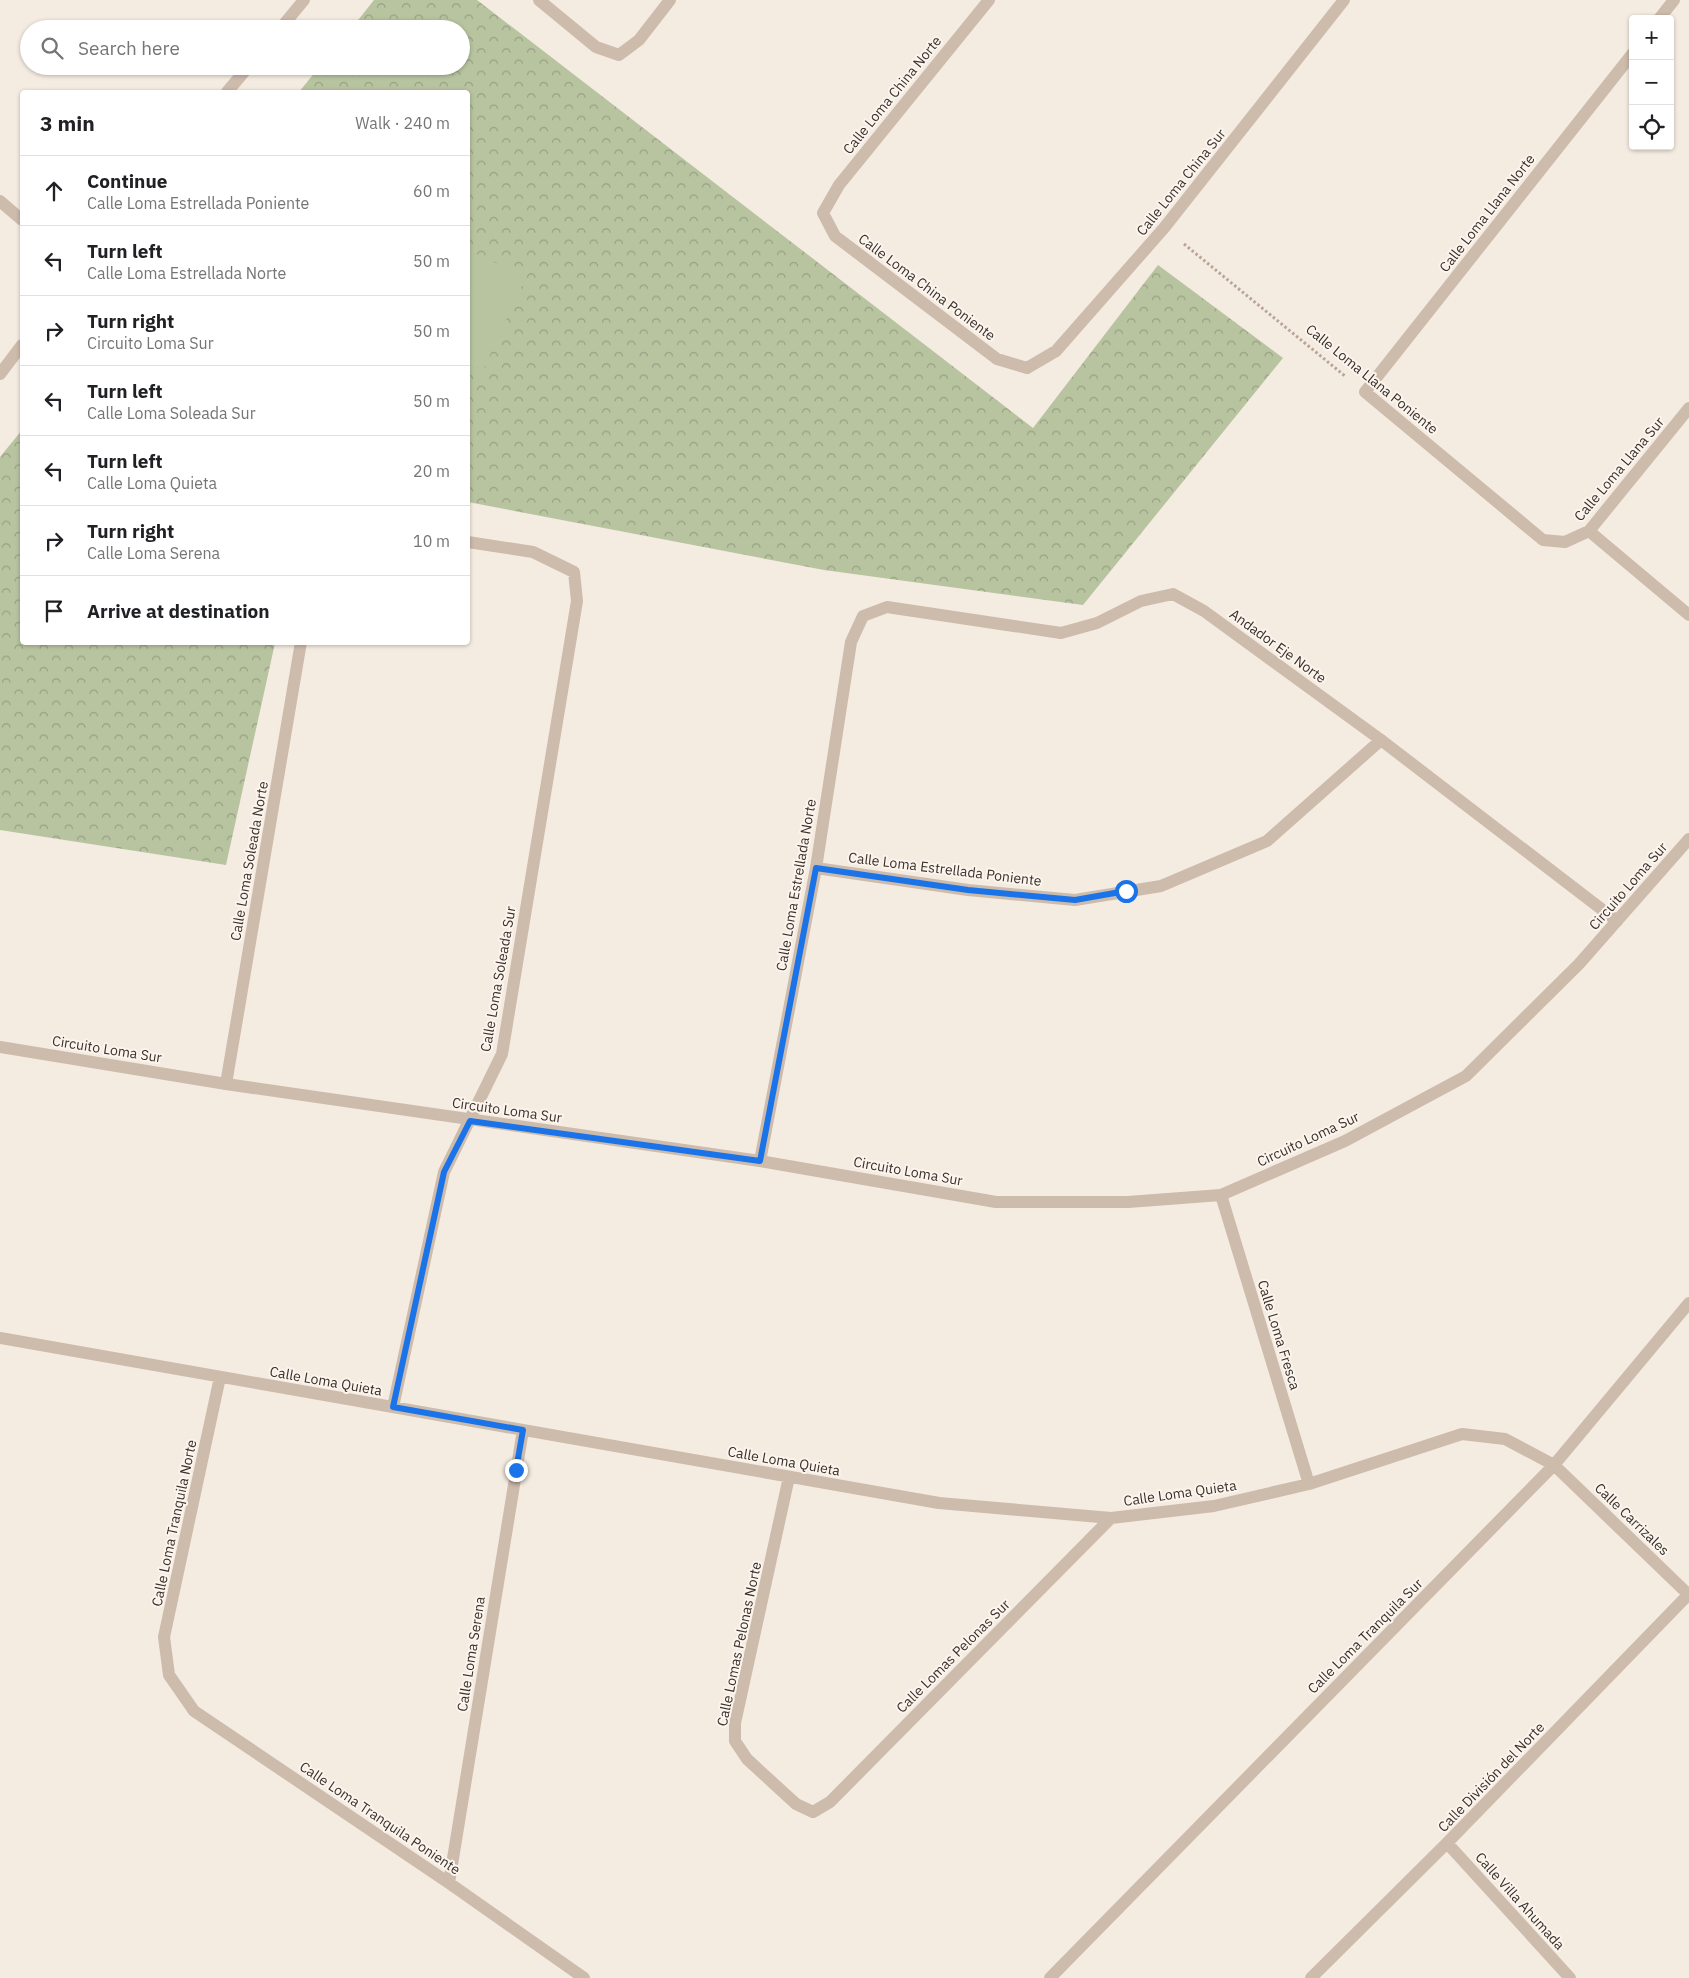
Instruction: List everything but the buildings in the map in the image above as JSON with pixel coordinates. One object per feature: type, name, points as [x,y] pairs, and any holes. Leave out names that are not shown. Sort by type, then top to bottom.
[{"type":"street","points":[[287,20],[304,0]]},
{"type":"street","points":[[539,0],[596,47],[619,55],[639,40],[670,0]]},
{"type":"street","name":"Calle Loma China Norte","points":[[823,213],[839,184],[990,0]]},
{"type":"street","name":"Calle Loma China Sur","points":[[1027,368],[1056,351],[1164,228],[1344,0]]},
{"type":"street","points":[[1663,15],[1674,0]]},
{"type":"street","name":"Calle Loma Llana Norte","points":[[1365,392],[1629,58]]},
{"type":"street","points":[[229,90],[241,75]]},
{"type":"street","points":[[0,202],[20,218]]},
{"type":"street","name":"Calle Loma China Poniente","points":[[823,213],[835,236],[966,336],[997,359],[1027,368]]},
{"type":"street","points":[[0,374],[20,348]]},
{"type":"street","name":"Calle Loma Llana Poniente","points":[[1365,392],[1543,540],[1565,542]]},
{"type":"street","name":"Calle Loma Llana Sur","points":[[1565,542],[1589,531],[1689,408]]},
{"type":"street","points":[[1589,531],[1689,615]]},
{"type":"street","name":"Calle Loma Soleada Sur","points":[[393,1407],[444,1172],[502,1054],[577,601],[574,572],[533,552],[470,542]]},
{"type":"street","name":"Andador Eje Norte","points":[[864,616],[887,607],[1061,633],[1097,624],[1141,601],[1174,594],[1204,611],[1381,740],[1617,921]]},
{"type":"street","name":"Calle Loma Estrellada Norte","points":[[760,1161],[816,868],[851,642],[864,616]]},
{"type":"street","name":"Calle Loma Soleada Norte","points":[[226,1084],[300,645]]},
{"type":"street","name":"Calle Loma Estrellada Poniente","points":[[816,868],[968,890],[1075,900],[1161,886],[1267,841],[1381,740]]},
{"type":"street","name":"Circuito Loma Sur","points":[[0,1046],[226,1084],[470,1121],[760,1161],[996,1202],[1128,1202],[1220,1195],[1346,1141],[1466,1076],[1579,964],[1689,839]]},
{"type":"street","name":"Calle Loma Fresca","points":[[1220,1195],[1309,1484]]},
{"type":"street","name":"Calle Loma Tranquila Sur","points":[[1050,1978],[1554,1465],[1689,1303]]},
{"type":"street","name":"Calle Loma Quieta","points":[[0,1338],[939,1503],[1111,1518],[1214,1506],[1309,1484],[1462,1434],[1505,1439],[1554,1465]]},
{"type":"street","name":"Calle Loma Tranquila Norte","points":[[169,1675],[164,1637],[220,1377]]},
{"type":"street","name":"Calle Loma Serena","points":[[449,1883],[523,1430]]},
{"type":"street","name":"Calle Carrizales","points":[[1554,1465],[1689,1595]]},
{"type":"street","name":"Calle Lomas Pelonas Norte","points":[[790,1477],[735,1723],[735,1742],[747,1759],[796,1804],[813,1812]]},
{"type":"street","name":"Calle Lomas Pelonas Sur","points":[[813,1812],[830,1802],[1111,1518]]},
{"type":"street","name":"Calle División del Norte","points":[[1311,1978],[1447,1843],[1689,1595]]},
{"type":"street","name":"Calle Loma Tranquila Poniente","points":[[169,1675],[194,1711],[449,1883],[584,1978]]},
{"type":"street","name":"Calle Villa Ahumada","points":[[1447,1843],[1570,1978]]},
{"type":"path","name":"Calle Loma Llana Poniente","points":[[1164,228],[1365,392]]},
{"type":"green space","points":[[374,0],[477,0],[1033,428],[1158,265],[1283,358],[1083,605],[824,570],[470,502],[470,90],[301,90],[313,75],[470,75],[470,20],[358,20]]},
{"type":"green space","points":[[470,251],[526,277],[483,370],[470,364]]},
{"type":"green space","points":[[20,432],[20,645],[275,645],[226,865],[0,830],[0,457]]},
{"type":"route","points":[[516,1470],[523,1430],[393,1407],[444,1172],[470,1121],[760,1161],[816,868],[968,890],[1075,900],[1126,891]]}]
